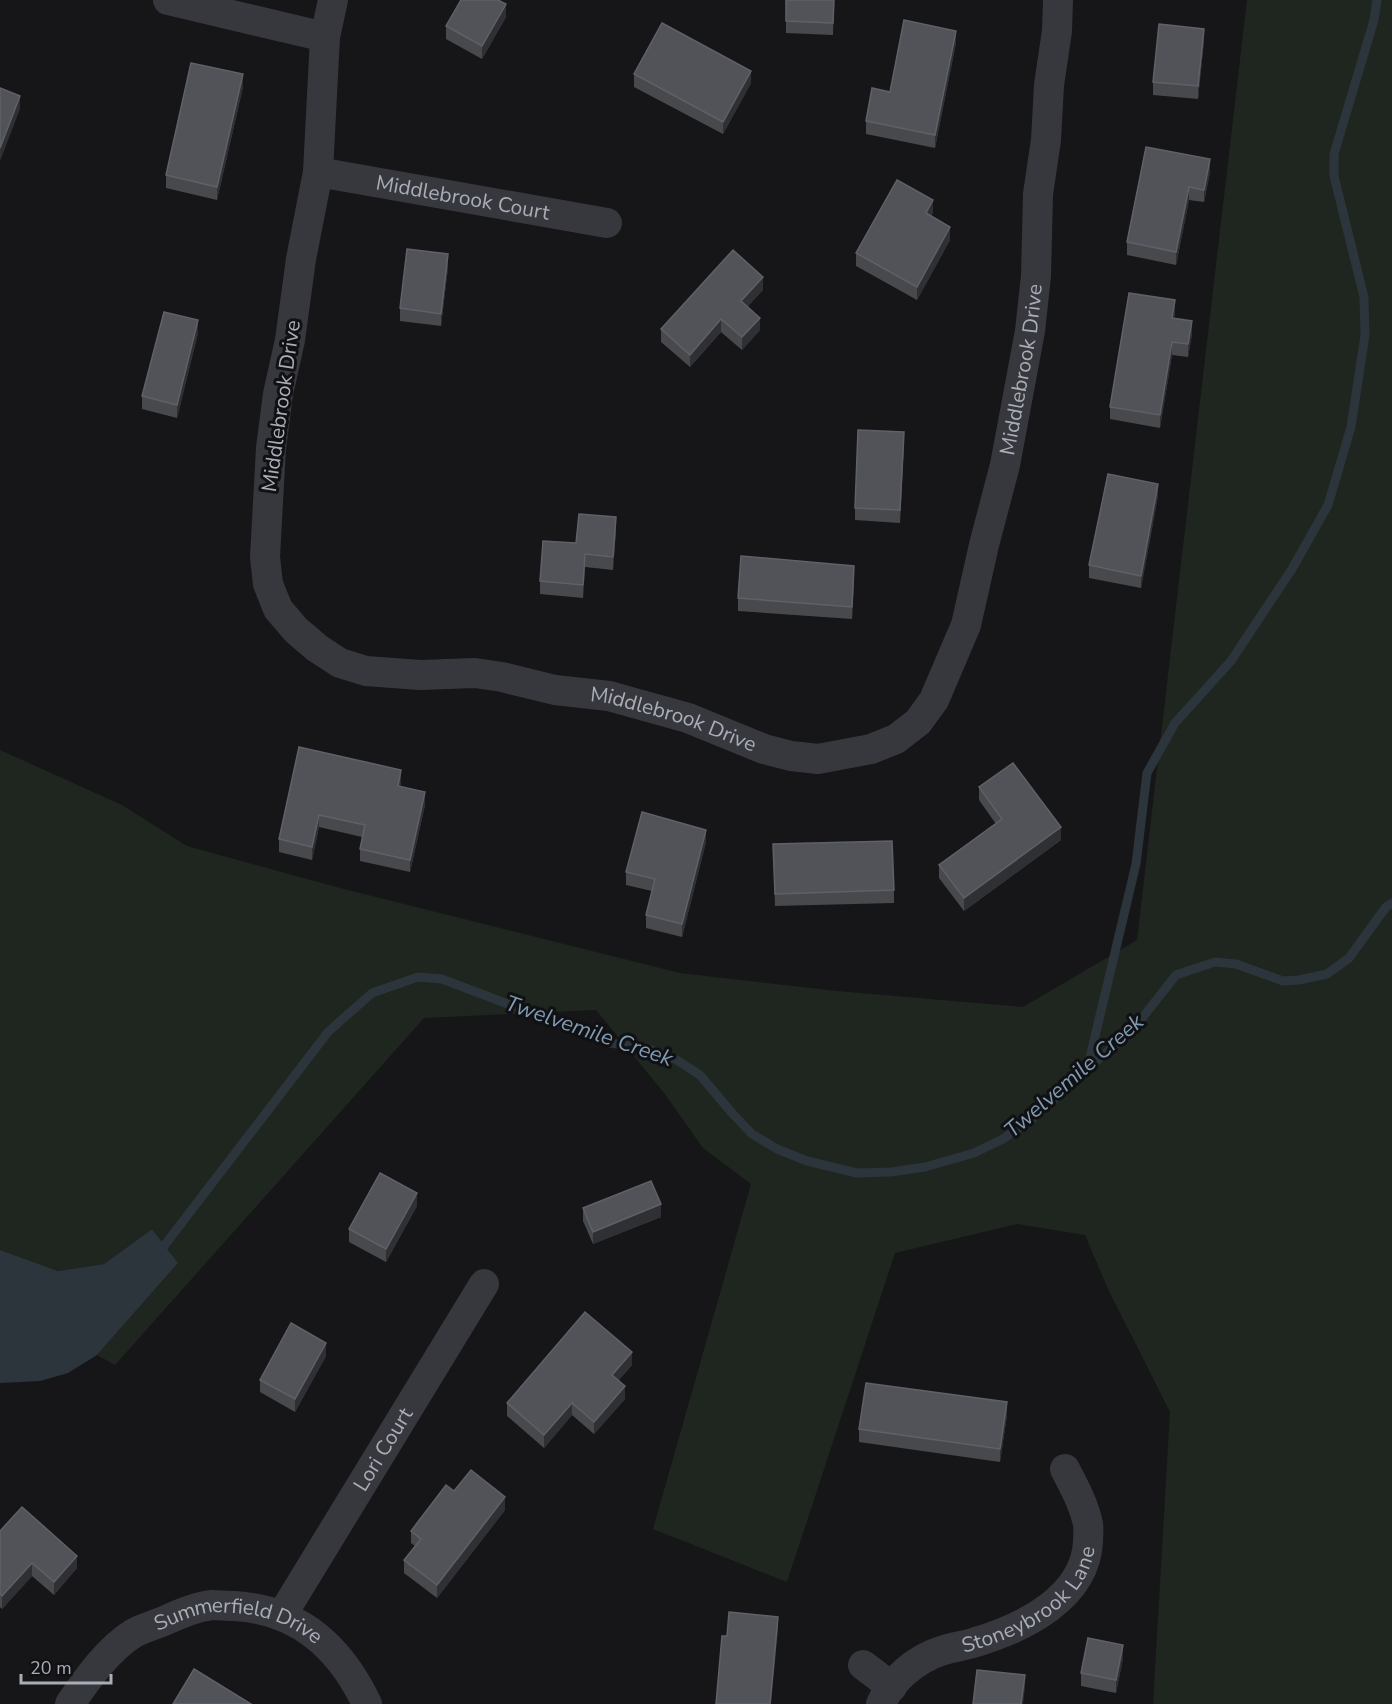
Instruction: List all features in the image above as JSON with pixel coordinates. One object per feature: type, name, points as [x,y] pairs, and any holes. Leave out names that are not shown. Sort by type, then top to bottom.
[{"type":"street","points":[[168,0],[325,37]]},
{"type":"street","name":"Middlebrook Drive","points":[[333,0],[325,37],[318,172],[301,259],[290,340],[278,394],[271,448],[265,530],[268,584],[278,609],[296,630],[317,648],[340,663],[366,671],[420,675],[475,673],[555,690],[609,696],[688,718],[764,749],[791,756],[818,759],[845,756],[871,749],[896,739],[918,722],[934,700],[966,625],[1005,465],[1030,331],[1036,276],[1038,194],[1046,140],[1058,0]]},
{"type":"street","name":"Middlebrook Court","points":[[318,172],[607,223]]},
{"type":"street","name":"Lori Court","points":[[282,1615],[484,1284]]},
{"type":"street","name":"Stoneybrook Lane","points":[[863,1665],[886,1695],[902,1676],[920,1661],[941,1651],[977,1642],[1028,1622],[1066,1592],[1080,1573],[1087,1552],[1089,1525],[1080,1497],[1065,1469]]},
{"type":"street","name":"Summerfield Drive","points":[[70,1704],[113,1650],[135,1633],[185,1612],[212,1605],[248,1607],[282,1615],[306,1629],[328,1645],[346,1666],[367,1704]]},
{"type":"shaded area","points":[[1247,0],[1392,0],[1392,1704],[1153,1704],[1170,1412],[1108,1289],[1085,1235],[1017,1224],[895,1253],[787,1582],[653,1529],[751,1184],[703,1148],[664,1093],[596,1010],[424,1018],[115,1365],[97,1355],[178,1263],[152,1229],[104,1264],[58,1271],[0,1250],[0,750],[122,805],[187,846],[340,888],[680,973],[837,991],[1023,1007],[1137,940]]},
{"type":"shaded area","points":[[152,1229],[178,1263],[97,1355],[68,1373],[40,1381],[0,1383],[0,1250],[58,1271],[104,1264]]},
{"type":"building","points":[[461,0],[498,0],[506,4],[482,46],[446,26]]},
{"type":"building","points":[[786,0],[834,0],[833,23],[786,21]]},
{"type":"building","points":[[904,20],[956,31],[935,135],[866,121],[872,88],[890,92]]},
{"type":"building","points":[[662,23],[751,71],[723,122],[634,74]]},
{"type":"building","points":[[1159,24],[1204,29],[1198,86],[1153,82]]},
{"type":"building","points":[[191,63],[243,74],[217,187],[166,175]]},
{"type":"building","points":[[0,88],[20,96],[0,148]]},
{"type":"building","points":[[1146,147],[1210,159],[1204,190],[1189,187],[1176,252],[1127,242]]},
{"type":"building","points":[[897,180],[933,200],[926,213],[950,227],[917,287],[856,253]]},
{"type":"building","points":[[407,249],[448,254],[441,314],[400,308]]},
{"type":"building","points":[[733,250],[763,277],[741,301],[760,318],[742,337],[721,319],[690,355],[661,329]]},
{"type":"building","points":[[1129,293],[1175,300],[1172,318],[1192,321],[1188,344],[1172,342],[1160,415],[1110,407]]},
{"type":"building","points":[[164,312],[198,320],[177,405],[142,396]]},
{"type":"building","points":[[858,430],[904,432],[900,510],[855,508]]},
{"type":"building","points":[[1108,474],[1158,484],[1141,576],[1089,565]]},
{"type":"building","points":[[579,514],[616,517],[613,557],[585,554],[583,585],[540,581],[543,541],[576,543]]},
{"type":"building","points":[[741,556],[854,566],[852,607],[738,598]]},
{"type":"building","points":[[299,747],[401,770],[398,786],[425,792],[410,860],[360,849],[365,825],[319,815],[312,847],[279,839]]},
{"type":"building","points":[[1013,763],[1061,827],[964,898],[939,865],[1002,819],[979,787]]},
{"type":"building","points":[[642,812],[706,830],[682,924],[646,915],[655,879],[626,872]]},
{"type":"building","points":[[892,841],[894,890],[775,894],[773,844]]},
{"type":"building","points":[[380,1173],[417,1193],[386,1249],[349,1229]]},
{"type":"building","points":[[651,1181],[661,1204],[593,1232],[583,1208]]},
{"type":"building","points":[[585,1312],[632,1352],[612,1375],[625,1386],[594,1422],[572,1403],[544,1435],[507,1403]]},
{"type":"building","points":[[291,1323],[326,1343],[295,1399],[260,1380]]},
{"type":"building","points":[[866,1383],[1007,1402],[1000,1449],[859,1429]]},
{"type":"building","points":[[471,1470],[505,1497],[437,1585],[404,1560],[421,1539],[411,1531],[446,1485],[454,1491]]},
{"type":"building","points":[[22,1507],[77,1556],[54,1582],[32,1563],[2,1596],[0,1594],[0,1531]]},
{"type":"building","points":[[729,1612],[778,1617],[770,1704],[716,1704],[722,1636],[727,1636]]},
{"type":"building","points":[[1088,1638],[1123,1645],[1116,1680],[1081,1673]]},
{"type":"building","points":[[194,1669],[251,1704],[173,1704]]},
{"type":"building","points":[[977,1670],[1025,1675],[1021,1704],[973,1704]]},
{"type":"waterway","points":[[1087,1070],[1136,864],[1147,773],[1175,723],[1231,661],[1292,569],[1328,505],[1351,427],[1365,335],[1364,297],[1334,176],[1334,154],[1374,20],[1377,0]]},
{"type":"waterway","name":"Twelvemile Creek","points":[[155,1250],[164,1246],[328,1032],[372,993],[418,977],[442,979],[610,1043],[646,1048],[675,1059],[700,1075],[752,1134],[777,1149],[807,1161],[857,1173],[891,1172],[925,1167],[974,1153],[1003,1139],[1034,1117],[1136,1026],[1176,975],[1215,962],[1236,964],[1283,981],[1327,974],[1349,958],[1386,907],[1392,903]]}]
